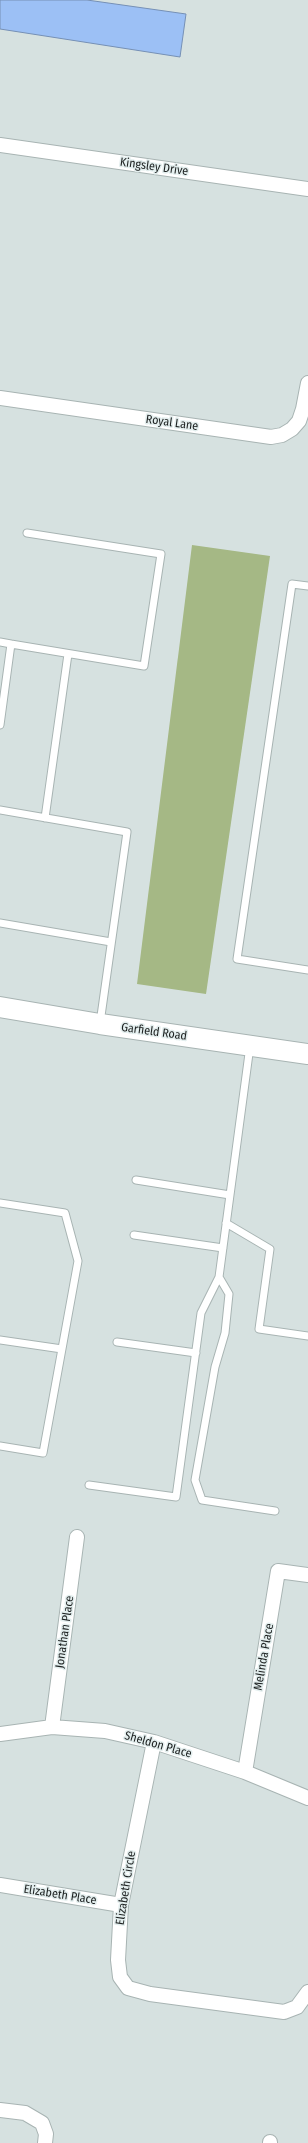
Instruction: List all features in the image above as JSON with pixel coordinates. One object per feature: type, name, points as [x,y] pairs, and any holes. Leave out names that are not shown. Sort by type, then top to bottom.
[{"type":"main road","name":"Garfield Road","points":[[0,1007],[100,1024],[308,1054]]},
{"type":"street","name":"Kingsley Drive","points":[[0,145],[308,189]]},
{"type":"street","name":"Royal Lane","points":[[0,398],[271,437],[282,435],[292,430],[303,409],[308,383]]},
{"type":"street","name":"Jonathan Place","points":[[52,1727],[77,1538]]},
{"type":"street","name":"Melinda Place","points":[[245,1772],[278,1571],[308,1575]]},
{"type":"street","name":"Sheldon Place","points":[[0,1734],[52,1727],[105,1731],[154,1742],[245,1772],[308,1798]]},
{"type":"street","name":"Elizabeth Circle","points":[[154,1742],[121,1905],[118,1960],[120,1977],[128,1988],[150,1994],[284,2012],[297,2007],[308,1992]]},
{"type":"street","name":"Elizabeth Place","points":[[0,1885],[121,1905]]},
{"type":"street","points":[[0,2110],[25,2113],[42,2123],[46,2134],[45,2143]]},
{"type":"lane","points":[[0,642],[144,666],[161,554],[27,533]]},
{"type":"lane","points":[[308,586],[292,584],[237,959],[308,970]]},
{"type":"lane","points":[[0,725],[11,644]]},
{"type":"lane","points":[[46,818],[68,654]]},
{"type":"lane","points":[[0,810],[127,832],[100,1024]]},
{"type":"lane","points":[[0,923],[111,942]]},
{"type":"lane","points":[[89,1485],[176,1498],[201,1313],[219,1277],[250,1046]]},
{"type":"lane","points":[[136,1180],[230,1195]]},
{"type":"lane","points":[[0,1203],[65,1213],[78,1261],[43,1452],[0,1446]]},
{"type":"lane","points":[[226,1223],[270,1249],[259,1329],[308,1336]]},
{"type":"lane","points":[[134,1235],[223,1248]]},
{"type":"lane","points":[[219,1277],[229,1294],[227,1317],[225,1333],[214,1366],[195,1480],[202,1500],[275,1511]]},
{"type":"lane","points":[[0,1340],[62,1349]]},
{"type":"lane","points":[[116,1342],[196,1353]]},
{"type":"green space","points":[[192,545],[270,556],[206,994],[137,984]]},
{"type":"water","points":[[0,0],[87,0],[186,14],[180,57],[0,29]]}]
